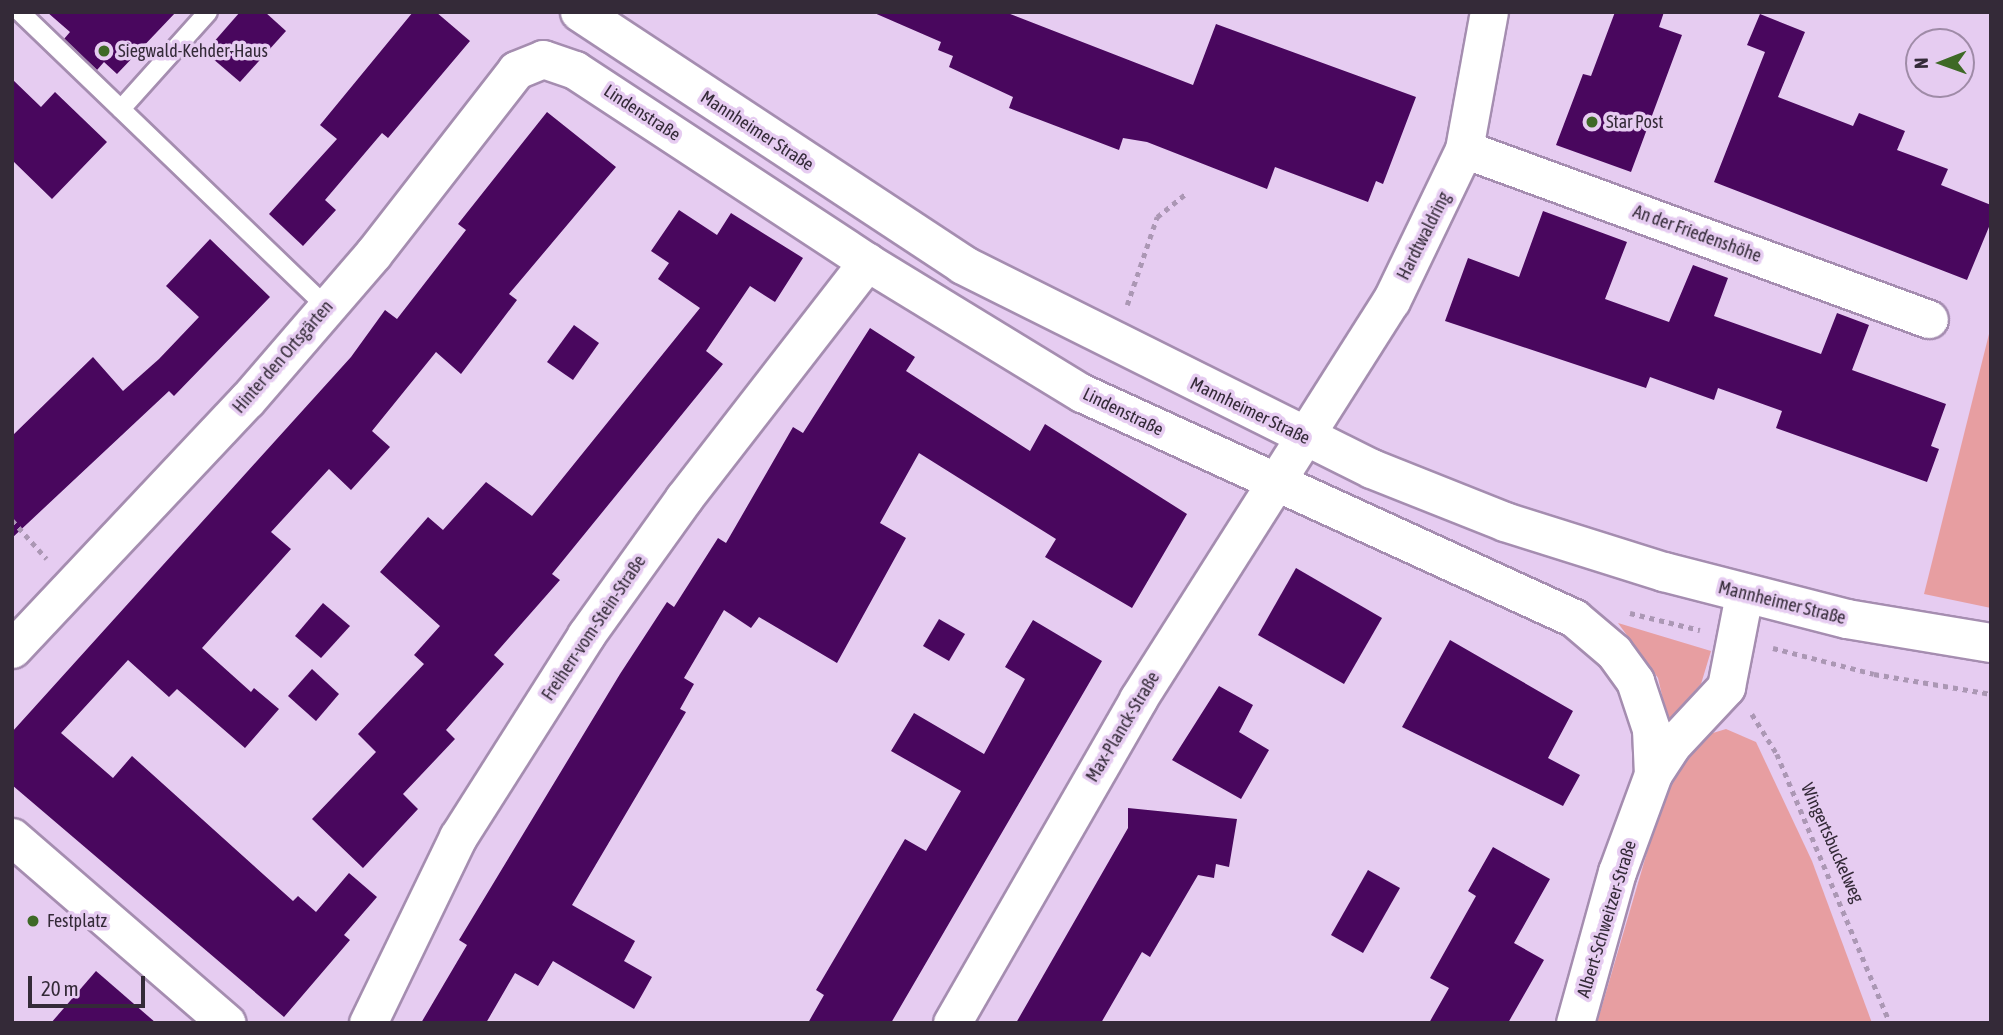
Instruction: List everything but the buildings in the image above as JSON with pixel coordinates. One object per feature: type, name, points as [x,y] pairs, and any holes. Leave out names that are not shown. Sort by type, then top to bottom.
[{"type":"street","name":"Mannheimer Straße","points":[[580,12],[963,265],[1108,341],[1304,437],[1505,522],[1744,594],[1887,628],[1991,643]]},
{"type":"street","name":"Hardtwaldring","points":[[1304,437],[1391,301],[1464,149],[1489,12]]},
{"type":"street","name":"Lindenstraße","points":[[543,59],[575,70],[867,262],[1082,393],[1274,484],[1574,618],[1614,652],[1635,681],[1651,729],[1653,774]]},
{"type":"street","name":"Hinter den Ortsgärten","points":[[12,649],[327,307],[516,70],[543,59]]},
{"type":"street","name":"An der Friedenshöhe","points":[[1464,149],[1929,319]]},
{"type":"street","name":"Freiherr-vom-Stein-Straße","points":[[368,1023],[458,838],[586,635],[684,498],[867,262]]},
{"type":"street","name":"Max-Planck-Straße","points":[[952,1023],[1138,699],[1304,437]]},
{"type":"street","points":[[1726,687],[1744,594]]},
{"type":"street","name":"Albert-Schweitzer-Straße","points":[[1575,1023],[1617,872],[1653,774],[1671,746],[1726,687]]},
{"type":"street","points":[[12,837],[227,1023]]},
{"type":"lane","points":[[20,12],[327,307]]},
{"type":"lane","points":[[121,109],[208,12]]},
{"type":"path","points":[[1108,341],[1157,216],[1187,193]]},
{"type":"path","points":[[12,520],[71,585]]},
{"type":"path","points":[[1574,618],[1626,612],[1874,674],[1991,694]]},
{"type":"path","name":"Wingertsbuckelweg","points":[[1726,687],[1756,719],[1777,754],[1890,1023]]},
{"type":"shaded area","points":[[1991,326],[1991,608],[1924,594]]},
{"type":"shaded area","points":[[1618,623],[1711,651],[1701,684],[1668,721],[1658,678]]},
{"type":"shaded area","points":[[1726,729],[1756,742],[1812,861],[1872,1023],[1597,1023],[1660,808],[1680,759],[1703,736]]},
{"type":"place","name":"Siegwald-Kehder-Haus","points":[[104,51]]},
{"type":"place","name":"Star Post","points":[[1592,122]]},
{"type":"place","name":"Festplatz","points":[[33,921]]}]
